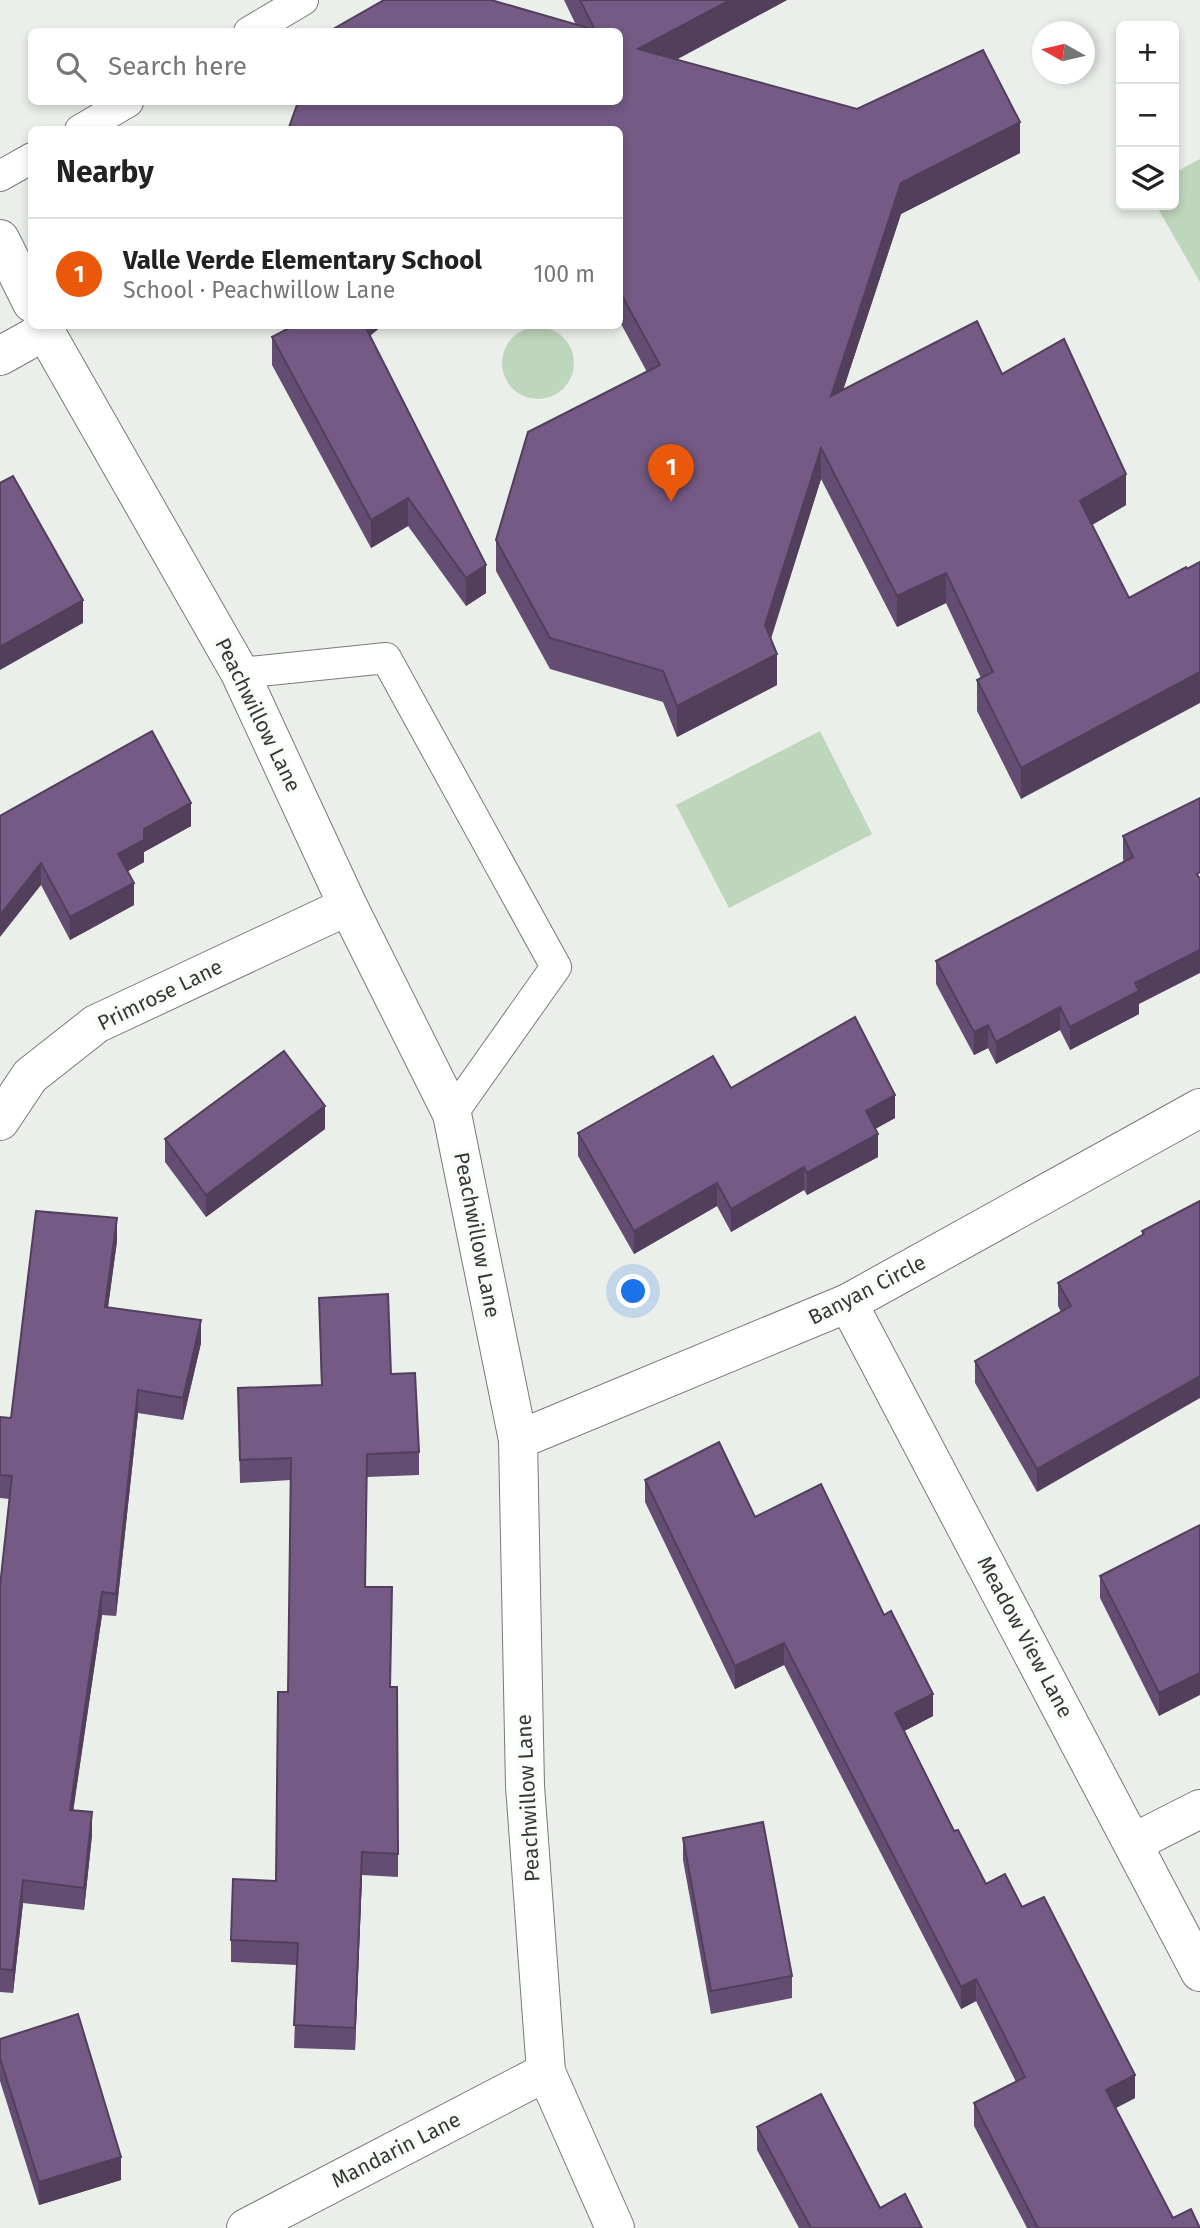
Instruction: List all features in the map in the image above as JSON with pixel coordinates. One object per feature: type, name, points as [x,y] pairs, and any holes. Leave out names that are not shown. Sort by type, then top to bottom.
[{"type":"street","name":"Peachwillow Lane","points":[[0,239],[28,296]]},
{"type":"street","points":[[0,356],[30,329]]},
{"type":"street","name":"Peachwillow Lane","points":[[45,329],[240,673],[348,905],[452,1114],[518,1440],[526,1786],[546,2072],[615,2228]]},
{"type":"street","name":"Primrose Lane","points":[[0,1121],[30,1076],[96,1024],[348,905]]},
{"type":"street","name":"Banyan Circle","points":[[518,1440],[848,1303],[1200,1108]]},
{"type":"street","name":"Meadow View Lane","points":[[848,1303],[1200,1972]]},
{"type":"street","points":[[1133,1843],[1200,1809]]},
{"type":"street","name":"Mandarin Lane","points":[[246,2228],[546,2072]]},
{"type":"lane","points":[[255,28],[303,0]]},
{"type":"lane","points":[[87,126],[123,105]]},
{"type":"lane","points":[[0,176],[28,160]]},
{"type":"lane","points":[[240,673],[386,658],[556,968],[452,1114]]},
{"type":"green space","points":[[1200,159],[1200,282],[1159,210],[1179,210],[1179,170]]},
{"type":"green space","points":[[524,329],[552,329],[564,337],[574,356],[572,377],[564,389],[545,399],[524,397],[512,389],[502,370],[504,349],[512,337]]},
{"type":"green space","points":[[820,731],[872,834],[729,908],[676,805]]},
{"type":"building","points":[[384,0],[491,0],[588,28],[335,28]]},
{"type":"building","points":[[580,0],[730,0],[638,49],[857,109],[983,50],[1020,122],[901,183],[831,396],[977,321],[1002,374],[1064,339],[1126,474],[1080,501],[1129,598],[1200,562],[1200,672],[1021,768],[977,680],[993,672],[946,573],[897,596],[821,448],[765,625],[777,654],[677,706],[663,671],[550,638],[496,540],[528,432],[660,365],[623,297],[623,126],[289,126],[297,105],[623,105],[623,28],[594,28]]},
{"type":"building","points":[[287,329],[367,329],[486,565],[466,578],[408,498],[371,520],[272,337]]},
{"type":"building","points":[[13,476],[83,600],[0,647],[0,483]]},
{"type":"building","points":[[152,731],[191,803],[144,829],[144,840],[118,854],[134,883],[70,917],[41,863],[0,915],[0,816]]},
{"type":"building","points":[[1200,798],[1200,872],[1197,874],[1200,879],[1200,950],[1135,983],[1139,991],[1070,1027],[1060,1007],[996,1042],[988,1025],[974,1032],[936,961],[1133,857],[1123,836]]},
{"type":"building","points":[[855,1017],[895,1095],[866,1111],[878,1134],[807,1173],[804,1167],[731,1209],[717,1183],[634,1231],[578,1133],[713,1056],[731,1088]]},
{"type":"building","points":[[284,1051],[325,1106],[206,1195],[165,1139]]},
{"type":"building","points":[[1200,1201],[1200,1376],[1037,1469],[975,1361],[1071,1306],[1058,1283],[1144,1234],[1142,1231]]},
{"type":"building","points":[[36,1211],[117,1218],[105,1307],[201,1320],[183,1398],[138,1390],[116,1594],[102,1592],[70,1810],[92,1812],[84,1888],[23,1880],[13,1970],[0,1969],[0,1586],[12,1476],[0,1475],[0,1417],[11,1418]]},
{"type":"building","points":[[388,1294],[391,1374],[415,1373],[419,1452],[367,1454],[365,1587],[392,1587],[390,1687],[397,1687],[398,1854],[362,1852],[355,2028],[294,2025],[298,1943],[231,1940],[233,1879],[276,1881],[278,1692],[288,1692],[291,1458],[240,1460],[238,1388],[322,1385],[319,1298]]},
{"type":"building","points":[[719,1442],[755,1517],[821,1484],[884,1615],[891,1611],[933,1694],[895,1713],[954,1831],[958,1830],[986,1884],[1005,1874],[1022,1907],[1044,1897],[1135,2075],[1106,2090],[1173,2218],[1191,2209],[1200,2228],[1038,2228],[974,2103],[1025,2077],[976,1979],[961,1987],[784,1643],[735,1666],[645,1480]]},
{"type":"building","points":[[1200,1525],[1200,1673],[1159,1693],[1100,1576]]},
{"type":"building","points":[[763,1822],[792,1976],[711,1991],[683,1838]]},
{"type":"building","points":[[78,2014],[121,2157],[39,2182],[0,2058],[0,2039]]},
{"type":"building","points":[[821,2094],[880,2208],[905,2194],[922,2228],[811,2228],[757,2127]]},
{"type":"place","name":"Valle Verde Elementary School","points":[[671,502]]}]
